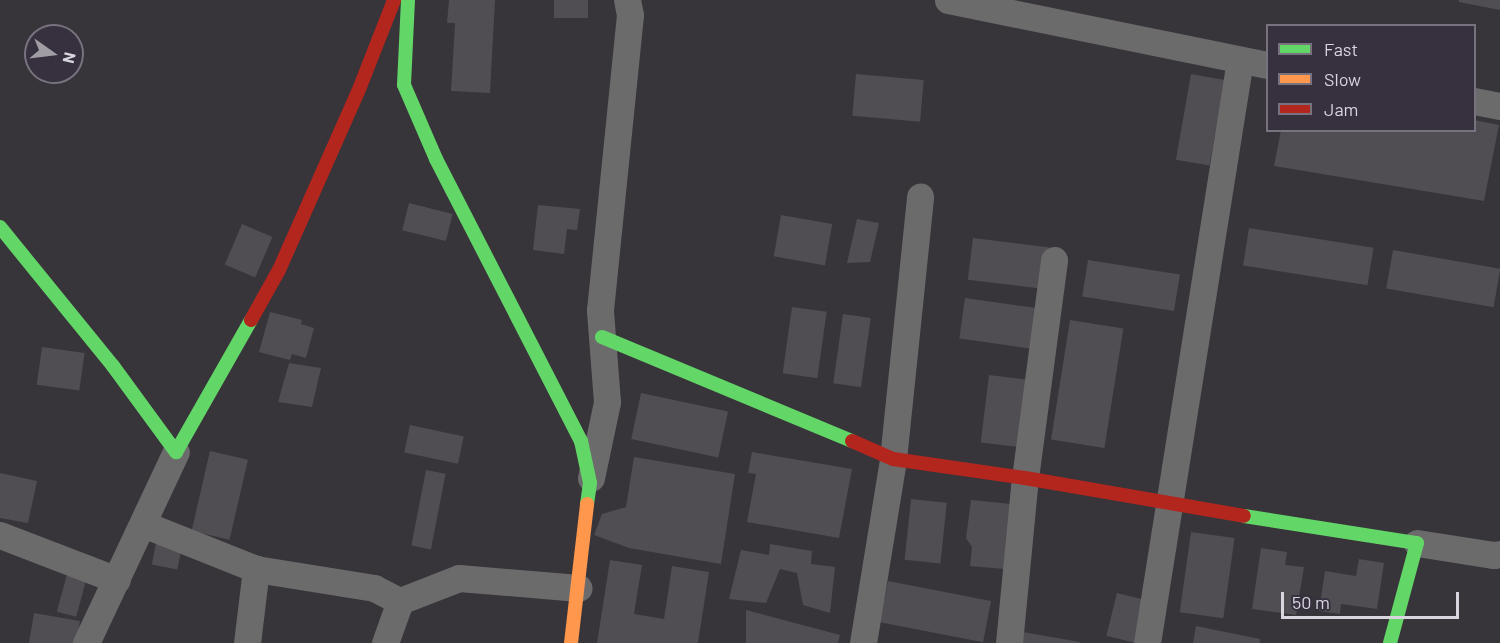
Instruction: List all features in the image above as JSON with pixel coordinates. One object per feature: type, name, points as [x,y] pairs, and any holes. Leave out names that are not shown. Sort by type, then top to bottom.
[{"type":"street","points":[[86,643],[176,452],[279,270],[358,92],[394,0]]},
{"type":"street","points":[[408,0],[404,85],[436,159],[581,441],[590,483]]},
{"type":"street","points":[[571,643],[590,483],[607,402],[600,310],[630,15],[627,0]]},
{"type":"street","points":[[948,0],[1266,65]]},
{"type":"street","points":[[1147,643],[1171,505],[1240,60]]},
{"type":"street","points":[[1476,101],[1500,106]]},
{"type":"street","points":[[862,643],[893,459],[920,196]]},
{"type":"street","points":[[0,228],[12,257],[113,366],[176,452]]},
{"type":"street","points":[[1009,643],[1025,478],[1054,260]]},
{"type":"street","points":[[602,337],[787,412],[893,459],[1025,478],[1171,505],[1494,555],[1500,554]]},
{"type":"street","points":[[143,524],[256,569],[374,588],[400,601],[459,578],[579,588]]},
{"type":"street","points":[[0,535],[117,579]]},
{"type":"street","points":[[1390,643],[1418,543]]},
{"type":"street","points":[[247,643],[256,569]]},
{"type":"street","points":[[385,643],[400,601]]},
{"type":"building","points":[[449,0],[495,0],[490,93],[451,91],[455,23],[447,23]]},
{"type":"building","points":[[554,0],[588,0],[588,18],[554,18]]},
{"type":"building","points":[[1459,0],[1500,0],[1500,10],[1459,2]]},
{"type":"building","points":[[856,74],[924,80],[920,122],[852,116]]},
{"type":"building","points":[[1191,74],[1224,80],[1209,166],[1176,160]]},
{"type":"building","points":[[1476,120],[1499,125],[1484,201],[1274,166],[1281,132],[1476,132]]},
{"type":"building","points":[[409,203],[453,214],[446,241],[402,230]]},
{"type":"building","points":[[538,205],[580,209],[577,230],[567,229],[564,254],[533,250]]},
{"type":"building","points":[[781,215],[832,224],[825,265],[774,256]]},
{"type":"building","points":[[857,219],[879,223],[870,262],[847,263]]},
{"type":"building","points":[[242,224],[272,237],[255,277],[225,265]]},
{"type":"building","points":[[1249,228],[1373,248],[1368,285],[1243,266]]},
{"type":"building","points":[[973,238],[1049,247],[1044,289],[968,280]]},
{"type":"building","points":[[1393,250],[1500,269],[1494,307],[1386,288]]},
{"type":"building","points":[[1088,260],[1180,275],[1174,311],[1082,297]]},
{"type":"building","points":[[965,298],[1040,309],[1035,349],[959,339]]},
{"type":"building","points":[[792,307],[827,312],[817,378],[783,373]]},
{"type":"building","points":[[270,312],[302,320],[301,324],[314,328],[306,358],[292,354],[290,360],[259,352]]},
{"type":"building","points":[[843,314],[871,318],[861,387],[833,383]]},
{"type":"building","points":[[1070,320],[1123,328],[1104,448],[1051,440]]},
{"type":"building","points":[[42,347],[85,353],[79,391],[37,385]]},
{"type":"building","points":[[289,363],[321,368],[312,407],[278,402]]},
{"type":"building","points":[[989,375],[1029,380],[1020,447],[981,442]]},
{"type":"building","points":[[641,393],[728,412],[718,457],[631,439]]},
{"type":"building","points":[[410,425],[464,436],[458,464],[404,452]]},
{"type":"building","points":[[210,451],[248,460],[230,540],[192,531]]},
{"type":"building","points":[[752,452],[852,469],[839,538],[747,522],[756,474],[748,473]]},
{"type":"building","points":[[634,457],[735,474],[721,564],[629,548],[594,535],[602,514],[626,507]]},
{"type":"building","points":[[426,470],[446,474],[431,549],[411,546]]},
{"type":"building","points":[[0,473],[37,481],[28,523],[0,518]]},
{"type":"building","points":[[911,499],[947,503],[940,563],[905,560]]},
{"type":"building","points":[[971,500],[1011,504],[1004,569],[970,566],[972,547],[966,538]]},
{"type":"building","points":[[1191,532],[1235,538],[1223,618],[1180,612]]},
{"type":"building","points":[[156,543],[182,548],[177,570],[152,565]]},
{"type":"building","points":[[770,544],[812,551],[811,564],[835,567],[830,613],[803,605],[797,573],[780,569],[766,603],[729,599],[741,550],[769,555]]},
{"type":"building","points":[[1261,548],[1287,552],[1285,565],[1304,567],[1296,615],[1252,609]]},
{"type":"building","points":[[1359,559],[1384,563],[1377,609],[1341,604],[1340,614],[1319,611],[1325,571],[1356,576]]},
{"type":"building","points":[[610,560],[642,565],[634,614],[664,619],[672,566],[709,572],[698,643],[597,643]]},
{"type":"building","points":[[67,574],[86,579],[76,617],[57,612]]},
{"type":"building","points":[[888,581],[991,601],[983,642],[880,622]]},
{"type":"building","points":[[1117,593],[1146,600],[1135,643],[1106,636]]},
{"type":"building","points":[[746,610],[840,635],[838,643],[746,643]]},
{"type":"building","points":[[34,613],[80,621],[76,643],[29,643]]},
{"type":"building","points":[[1196,626],[1260,639],[1260,643],[1193,643]]},
{"type":"building","points":[[1023,632],[1080,642],[1080,643],[1021,643]]},
{"type":"traffic: fast","points":[[408,0],[404,85],[436,159],[581,441],[590,483],[587,504]]},
{"type":"traffic: fast","points":[[0,227],[113,366],[176,452],[251,320]]},
{"type":"traffic: fast","points":[[602,337],[852,441]]},
{"type":"traffic: fast","points":[[1244,516],[1417,543],[1390,643]]},
{"type":"traffic: slow","points":[[571,643],[587,504]]},
{"type":"traffic: jam","points":[[251,320],[279,270],[358,92],[394,0]]},
{"type":"traffic: jam","points":[[852,441],[893,459],[1025,478],[1244,516]]}]
